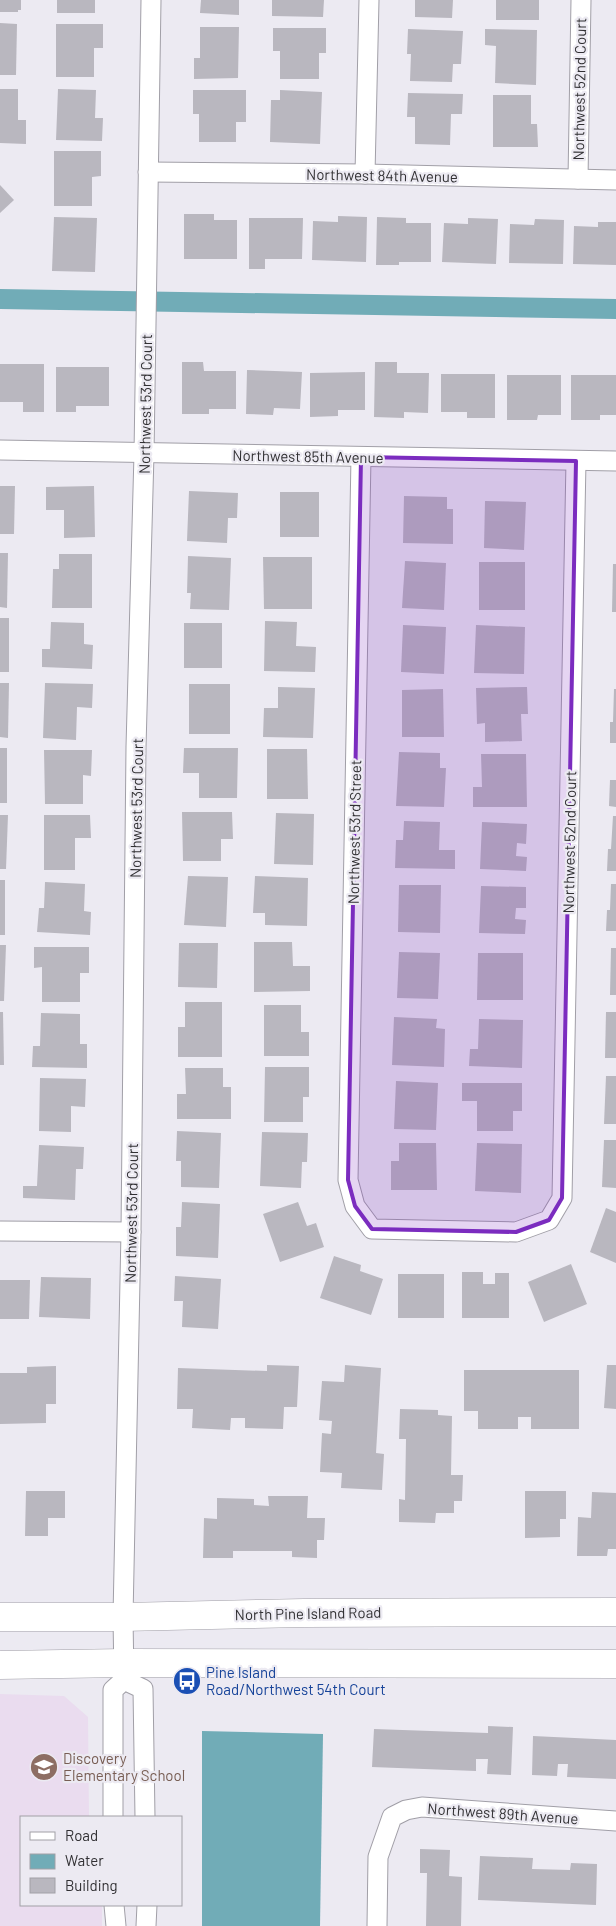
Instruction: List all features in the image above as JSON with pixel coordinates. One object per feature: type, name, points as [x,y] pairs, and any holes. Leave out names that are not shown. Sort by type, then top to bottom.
[{"type":"main road","name":"North Pine Island Road","points":[[0,1617],[124,1617],[304,1613],[616,1612]]},
{"type":"main road","points":[[0,1665],[124,1672],[616,1664]]},
{"type":"street","name":"Northwest 53rd Court","points":[[124,1672],[136,747],[144,454],[151,0]]},
{"type":"street","points":[[365,174],[369,0]]},
{"type":"street","name":"Northwest 52nd Court","points":[[578,179],[581,0]]},
{"type":"street","name":"Northwest 84th Avenue","points":[[148,172],[365,174],[616,180]]},
{"type":"street","name":"Northwest 85th Avenue","points":[[0,450],[616,461]]},
{"type":"street","name":"Northwest 53rd Street","points":[[361,457],[348,1180],[355,1206],[372,1229],[516,1232],[549,1220]]},
{"type":"street","name":"Northwest 52nd Court","points":[[549,1220],[562,1198],[576,461]]},
{"type":"street","points":[[0,1230],[130,1232]]},
{"type":"street","points":[[113,1816],[113,1690],[124,1672],[143,1689],[145,1816]]},
{"type":"street","name":"Northwest 89th Avenue","points":[[377,1926],[378,1857],[392,1817],[406,1810],[422,1807],[616,1821]]},
{"type":"street","points":[[114,1906],[116,1926]]},
{"type":"street","points":[[146,1926],[147,1906]]},
{"type":"highlighted area","points":[[361,457],[576,461],[562,1198],[549,1220],[516,1232],[372,1229],[355,1206],[348,1180]]},
{"type":"shaded area","name":"Discovery Elementary School","points":[[0,1694],[64,1696],[88,1717],[89,1816],[20,1816],[20,1906],[102,1906],[102,1926],[0,1926]]},
{"type":"water","points":[[202,1731],[323,1734],[320,1926],[202,1926]]},
{"type":"building","points":[[0,0],[21,0],[21,10],[18,10],[18,12],[0,12]]},
{"type":"building","points":[[57,0],[95,0],[95,13],[57,13]]},
{"type":"building","points":[[201,0],[239,0],[239,15],[200,13]]},
{"type":"building","points":[[272,0],[324,0],[323,17],[272,16]]},
{"type":"building","points":[[415,0],[453,0],[452,18],[415,17]]},
{"type":"building","points":[[496,0],[539,0],[539,20],[496,20]]},
{"type":"building","points":[[0,23],[17,24],[16,75],[0,75]]},
{"type":"building","points":[[56,24],[103,24],[103,48],[94,48],[94,77],[56,77]]},
{"type":"building","points":[[200,27],[239,27],[238,78],[194,79],[194,58],[200,58]]},
{"type":"building","points":[[273,28],[326,28],[326,53],[319,53],[319,79],[280,79],[280,51],[273,51]]},
{"type":"building","points":[[408,29],[463,31],[461,64],[453,64],[452,82],[410,81],[411,54],[407,54]]},
{"type":"building","points":[[485,29],[537,30],[536,85],[495,83],[496,46],[485,45]]},
{"type":"building","points":[[0,89],[18,89],[18,120],[26,120],[26,144],[0,143]]},
{"type":"building","points":[[58,89],[96,90],[95,118],[103,118],[102,141],[56,140]]},
{"type":"building","points":[[193,90],[246,90],[246,122],[236,122],[236,142],[199,142],[199,114],[193,114]]},
{"type":"building","points":[[280,90],[322,92],[320,144],[270,142],[271,100],[280,100]]},
{"type":"building","points":[[408,93],[463,94],[462,114],[451,114],[450,145],[415,144],[415,117],[407,117]]},
{"type":"building","points":[[493,95],[531,95],[531,124],[537,124],[538,147],[493,147]]},
{"type":"building","points":[[54,151],[101,151],[101,176],[92,177],[92,206],[54,206]]},
{"type":"building","points":[[0,185],[14,200],[0,213]]},
{"type":"building","points":[[184,214],[214,214],[214,220],[237,220],[237,259],[184,259]]},
{"type":"building","points":[[338,216],[367,217],[366,262],[312,260],[313,221],[338,222]]},
{"type":"building","points":[[54,217],[97,218],[95,272],[52,271]]},
{"type":"building","points":[[377,217],[406,218],[406,223],[431,223],[431,262],[399,262],[399,265],[376,265]]},
{"type":"building","points":[[249,218],[303,218],[302,259],[265,259],[265,269],[249,269]]},
{"type":"building","points":[[468,218],[498,219],[496,264],[442,262],[444,223],[468,224]]},
{"type":"building","points":[[535,219],[564,220],[563,264],[509,263],[510,224],[534,225]]},
{"type":"building","points":[[598,222],[616,222],[616,265],[573,264],[574,226],[598,227]]},
{"type":"building","points":[[182,362],[203,362],[204,371],[236,371],[236,409],[209,409],[209,414],[182,414]]},
{"type":"building","points":[[375,362],[397,362],[397,373],[429,373],[428,413],[404,412],[404,418],[374,417]]},
{"type":"building","points":[[0,364],[44,364],[44,412],[23,412],[23,402],[0,402]]},
{"type":"building","points":[[56,367],[109,367],[109,406],[76,406],[76,412],[56,412]]},
{"type":"building","points":[[247,370],[302,372],[300,409],[274,408],[273,415],[246,414]]},
{"type":"building","points":[[365,372],[365,410],[338,410],[338,416],[310,417],[310,373]]},
{"type":"building","points":[[441,374],[495,374],[495,418],[467,418],[467,412],[441,412]]},
{"type":"building","points":[[507,375],[561,375],[561,415],[538,415],[537,420],[507,420]]},
{"type":"building","points":[[571,375],[616,375],[616,415],[600,415],[600,420],[571,420]]},
{"type":"building","points":[[0,486],[15,486],[14,534],[0,534]]},
{"type":"building","points":[[94,486],[95,537],[64,538],[64,510],[46,510],[46,487]]},
{"type":"building","points":[[189,491],[238,493],[237,518],[228,518],[227,543],[187,541]]},
{"type":"building","points":[[280,492],[319,492],[319,537],[280,537]]},
{"type":"building","points":[[404,496],[447,497],[447,509],[453,509],[453,544],[403,543]]},
{"type":"building","points":[[485,501],[526,502],[524,550],[484,548]]},
{"type":"building","points":[[0,553],[8,553],[7,608],[0,607]]},
{"type":"building","points":[[59,554],[92,554],[92,608],[52,608],[53,569],[59,569]]},
{"type":"building","points":[[188,556],[231,558],[229,610],[190,609],[191,593],[187,593]]},
{"type":"building","points":[[263,557],[312,557],[312,609],[264,609]]},
{"type":"building","points":[[405,561],[446,563],[444,610],[402,608]]},
{"type":"building","points":[[479,562],[525,562],[525,610],[479,610]]},
{"type":"building","points":[[613,564],[616,564],[616,612],[612,612]]},
{"type":"building","points":[[0,618],[9,618],[9,672],[0,672]]},
{"type":"building","points":[[265,621],[297,622],[296,646],[316,647],[315,672],[264,671]]},
{"type":"building","points":[[51,622],[84,623],[84,644],[93,645],[92,669],[42,667],[42,649],[50,649]]},
{"type":"building","points":[[184,623],[222,623],[222,668],[184,668]]},
{"type":"building","points":[[403,625],[446,627],[444,674],[401,672]]},
{"type":"building","points":[[476,625],[525,627],[524,674],[474,673]]},
{"type":"building","points":[[0,683],[9,683],[8,738],[0,737]]},
{"type":"building","points":[[45,683],[93,684],[92,708],[77,707],[76,740],[43,738]]},
{"type":"building","points":[[189,684],[230,684],[230,734],[189,734]]},
{"type":"building","points":[[278,687],[315,688],[313,738],[263,737],[264,708],[278,708]]},
{"type":"building","points":[[527,687],[528,714],[521,714],[522,741],[485,742],[485,723],[477,724],[476,688]]},
{"type":"building","points":[[443,689],[444,737],[402,737],[402,690]]},
{"type":"building","points":[[614,689],[616,689],[616,743],[610,743],[610,722],[613,722]]},
{"type":"building","points":[[0,748],[7,748],[7,803],[0,803]]},
{"type":"building","points":[[184,748],[238,748],[237,798],[199,798],[199,773],[183,773]]},
{"type":"building","points":[[267,749],[307,749],[308,799],[267,799]]},
{"type":"building","points":[[44,750],[92,750],[91,776],[83,775],[83,804],[45,804]]},
{"type":"building","points":[[399,752],[440,753],[440,768],[446,768],[444,807],[396,806]]},
{"type":"building","points":[[481,754],[526,754],[527,807],[473,807],[473,787],[482,787]]},
{"type":"building","points":[[610,780],[616,780],[616,807],[609,806]]},
{"type":"building","points":[[182,812],[232,812],[233,839],[221,839],[221,861],[183,861]]},
{"type":"building","points":[[276,813],[314,814],[313,865],[274,864]]},
{"type":"building","points":[[0,815],[8,815],[6,869],[0,869]]},
{"type":"building","points":[[44,815],[90,815],[91,838],[75,838],[75,870],[44,870]]},
{"type":"building","points":[[613,816],[616,816],[616,871],[607,871],[608,849],[611,849]]},
{"type":"building","points":[[404,821],[440,822],[439,850],[455,850],[455,869],[395,868],[396,840],[403,840]]},
{"type":"building","points":[[482,822],[527,824],[526,844],[517,843],[516,856],[527,857],[526,871],[480,869]]},
{"type":"building","points":[[188,876],[228,877],[226,927],[184,925]]},
{"type":"building","points":[[255,876],[308,878],[307,926],[265,925],[265,913],[253,913]]},
{"type":"building","points":[[0,880],[5,880],[5,935],[0,935]]},
{"type":"building","points":[[45,882],[85,884],[84,911],[91,912],[90,935],[37,932],[39,908],[44,908]]},
{"type":"building","points":[[611,884],[616,884],[616,931],[606,931],[607,910],[610,910]]},
{"type":"building","points":[[399,885],[441,885],[440,933],[398,932]]},
{"type":"building","points":[[481,886],[526,887],[526,908],[516,908],[515,919],[526,920],[525,934],[479,933]]},
{"type":"building","points":[[254,942],[292,942],[293,966],[310,966],[310,991],[254,992]]},
{"type":"building","points":[[179,943],[218,943],[217,988],[178,987]]},
{"type":"building","points":[[0,945],[6,945],[4,1001],[0,1001]]},
{"type":"building","points":[[34,947],[89,947],[89,973],[80,973],[80,1002],[42,1002],[42,967],[34,968]]},
{"type":"building","points":[[611,948],[616,948],[616,995],[610,995]]},
{"type":"building","points":[[399,952],[440,953],[438,999],[397,998]]},
{"type":"building","points":[[478,953],[523,953],[523,1000],[477,1000]]},
{"type":"building","points":[[185,1002],[222,1002],[222,1057],[178,1057],[178,1027],[185,1027]]},
{"type":"building","points":[[264,1005],[301,1005],[301,1032],[309,1032],[309,1056],[264,1056]]},
{"type":"building","points":[[0,1012],[3,1012],[4,1065],[0,1065]]},
{"type":"building","points":[[606,1012],[616,1012],[616,1058],[605,1058]]},
{"type":"building","points":[[41,1013],[80,1014],[80,1044],[87,1044],[87,1068],[32,1067],[33,1046],[40,1046]]},
{"type":"building","points":[[394,1017],[437,1019],[436,1028],[445,1029],[444,1067],[392,1065]]},
{"type":"building","points":[[479,1019],[523,1020],[522,1068],[469,1066],[470,1049],[478,1049]]},
{"type":"building","points":[[265,1067],[309,1067],[309,1097],[303,1097],[303,1122],[264,1122]]},
{"type":"building","points":[[185,1068],[223,1068],[223,1087],[231,1087],[231,1119],[177,1119],[177,1094],[186,1094]]},
{"type":"building","points":[[606,1076],[616,1076],[616,1124],[604,1124]]},
{"type":"building","points":[[40,1078],[86,1079],[85,1107],[71,1106],[71,1132],[39,1131]]},
{"type":"building","points":[[396,1081],[438,1083],[436,1130],[394,1129]]},
{"type":"building","points":[[462,1083],[522,1083],[522,1111],[513,1111],[513,1131],[477,1131],[477,1101],[462,1101]]},
{"type":"building","points":[[177,1131],[221,1133],[219,1188],[181,1187],[181,1161],[176,1161]]},
{"type":"building","points":[[262,1132],[308,1133],[307,1162],[302,1162],[301,1188],[260,1186]]},
{"type":"building","points":[[604,1140],[616,1140],[616,1188],[602,1187]]},
{"type":"building","points":[[399,1143],[436,1143],[437,1190],[391,1190],[391,1161],[399,1161]]},
{"type":"building","points":[[477,1143],[522,1144],[521,1193],[475,1191]]},
{"type":"building","points":[[39,1145],[84,1147],[83,1169],[76,1169],[75,1200],[23,1198],[23,1186],[37,1186]]},
{"type":"building","points":[[182,1202],[220,1204],[218,1258],[176,1256],[176,1227],[181,1227]]},
{"type":"building","points":[[298,1202],[307,1226],[316,1223],[324,1247],[280,1262],[263,1214]]},
{"type":"building","points":[[606,1208],[616,1212],[616,1263],[590,1252]]},
{"type":"building","points":[[334,1256],[361,1265],[360,1271],[383,1279],[371,1315],[320,1298]]},
{"type":"building","points":[[571,1264],[587,1304],[544,1322],[528,1282]]},
{"type":"building","points":[[462,1272],[483,1272],[483,1284],[495,1284],[495,1273],[509,1273],[509,1318],[462,1318]]},
{"type":"building","points":[[398,1274],[444,1274],[444,1318],[398,1318]]},
{"type":"building","points":[[175,1276],[221,1279],[218,1329],[182,1327],[183,1301],[174,1301]]},
{"type":"building","points":[[41,1277],[91,1278],[90,1319],[39,1317]]},
{"type":"building","points":[[0,1280],[30,1280],[29,1319],[0,1319]]},
{"type":"building","points":[[267,1365],[299,1366],[297,1407],[284,1407],[283,1429],[245,1428],[245,1418],[231,1418],[230,1430],[192,1428],[193,1409],[177,1409],[178,1368],[267,1371]]},
{"type":"building","points":[[345,1365],[381,1368],[376,1453],[384,1454],[382,1490],[341,1488],[342,1473],[320,1472],[322,1433],[331,1434],[332,1421],[319,1420],[322,1381],[344,1382]]},
{"type":"building","points":[[607,1365],[616,1365],[616,1409],[604,1408]]},
{"type":"building","points":[[56,1366],[56,1404],[46,1404],[46,1423],[0,1424],[0,1373],[27,1373],[27,1367]]},
{"type":"building","points":[[464,1370],[579,1370],[579,1429],[531,1429],[531,1417],[518,1417],[518,1429],[478,1429],[478,1411],[464,1411]]},
{"type":"building","points":[[400,1409],[438,1410],[438,1415],[452,1416],[451,1475],[463,1475],[462,1501],[454,1501],[454,1513],[436,1513],[435,1523],[399,1522],[399,1499],[405,1500],[406,1439],[399,1439]]},
{"type":"building","points":[[26,1491],[65,1491],[65,1518],[48,1518],[48,1536],[25,1536]]},
{"type":"building","points":[[525,1491],[566,1491],[566,1519],[560,1519],[560,1537],[525,1538]]},
{"type":"building","points":[[592,1492],[616,1493],[616,1549],[608,1549],[607,1556],[577,1556],[578,1517],[591,1518]]},
{"type":"building","points":[[268,1496],[308,1496],[307,1518],[325,1518],[324,1540],[317,1540],[317,1558],[292,1557],[292,1551],[233,1551],[233,1558],[203,1558],[204,1518],[217,1519],[217,1498],[254,1499],[254,1505],[269,1506]]},
{"type":"building","points":[[488,1726],[513,1727],[511,1775],[487,1774],[488,1759],[476,1759],[476,1771],[372,1767],[374,1729],[488,1733]]},
{"type":"building","points":[[533,1736],[616,1740],[616,1779],[567,1777],[568,1764],[558,1764],[557,1776],[532,1775]]},
{"type":"building","points":[[420,1849],[450,1850],[449,1876],[462,1877],[461,1926],[426,1926],[427,1873],[420,1873]]},
{"type":"building","points":[[480,1856],[533,1858],[532,1869],[570,1870],[571,1863],[597,1864],[596,1905],[478,1900]]},
{"type":"waterway","points":[[0,299],[616,309]]},
{"type":"place","name":"Pine Island Road/Northwest 54th Court","points":[[187,1681]]},
{"type":"place","name":"Discovery Elementary School","points":[[44,1767]]}]
